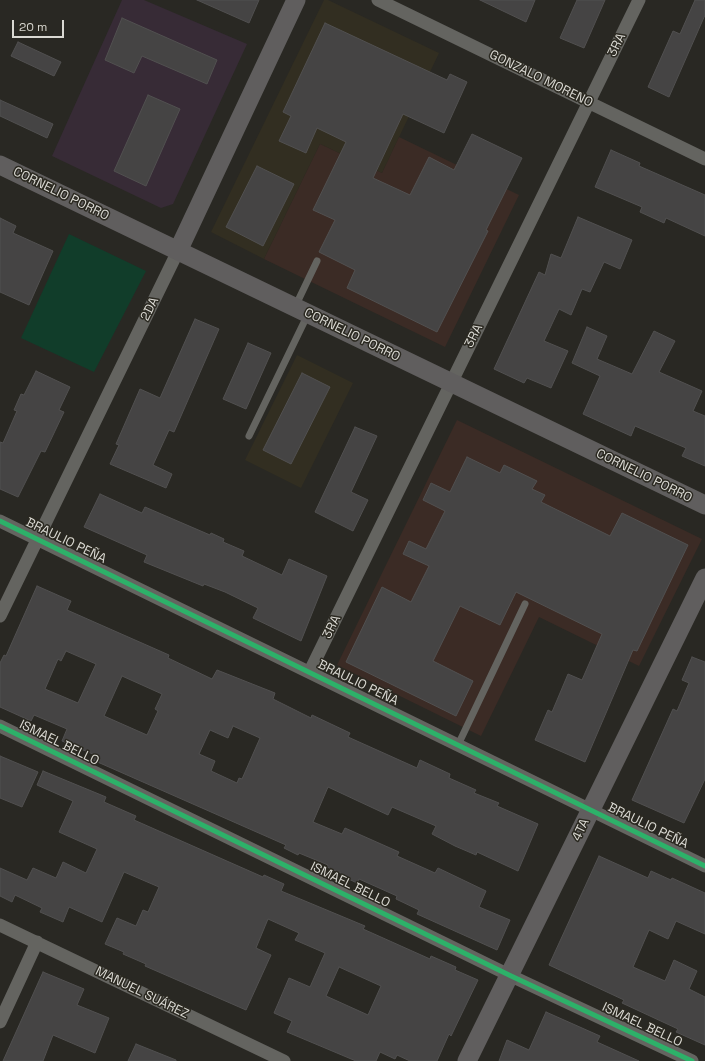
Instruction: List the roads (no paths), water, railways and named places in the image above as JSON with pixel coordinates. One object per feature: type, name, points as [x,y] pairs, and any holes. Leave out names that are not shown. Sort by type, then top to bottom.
[{"type":"main road","name":"2DA","points":[[178,251],[296,0]]},
{"type":"main road","name":"CORNELIO PORRO","points":[[0,165],[705,505]]},
{"type":"main road","name":"4TA","points":[[468,1061],[705,578]]},
{"type":"street","name":"GONZALO MORENO","points":[[378,0],[705,159]]},
{"type":"street","name":"3RA","points":[[310,671],[639,0]]},
{"type":"street","name":"2DA","points":[[0,616],[178,251]]},
{"type":"street","name":"BRAULIO PEÑA","points":[[0,521],[310,671],[590,811],[705,866]]},
{"type":"street","name":"ISMAEL BELLO","points":[[0,726],[509,975],[692,1061]]},
{"type":"street","name":"MANUEL SUÁREZ","points":[[0,925],[284,1061]]},
{"type":"street","points":[[0,1022],[37,942]]},
{"type":"lane","points":[[249,436],[302,311],[316,261]]},
{"type":"lane","points":[[458,745],[526,604]]}]
